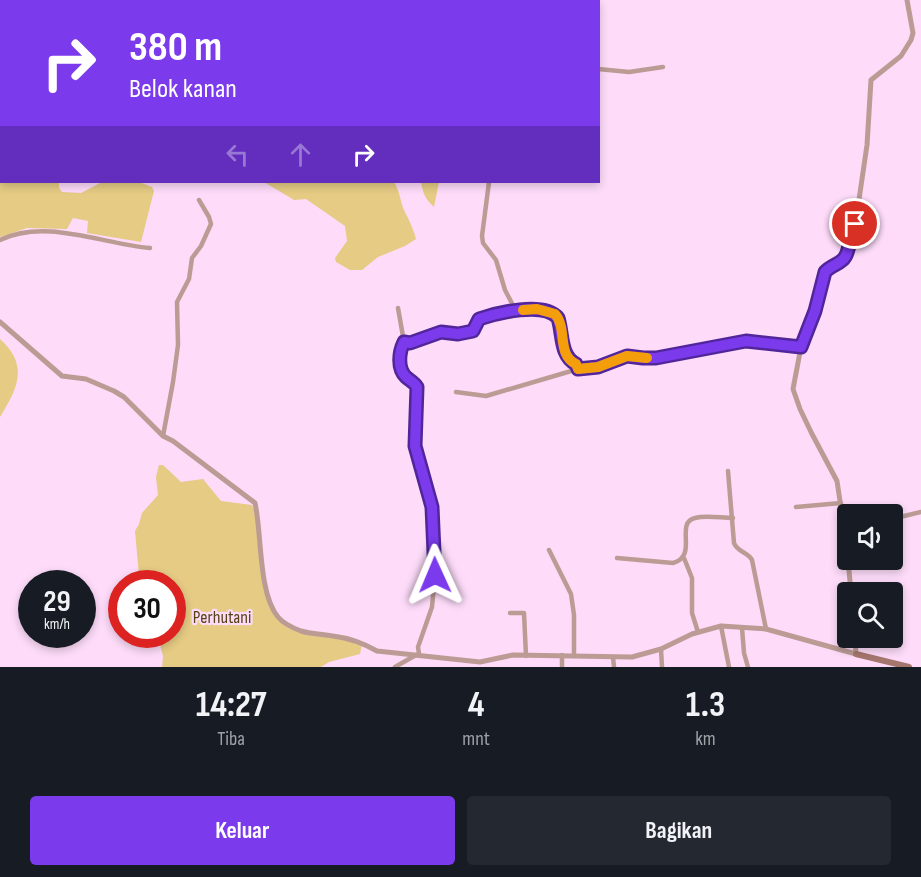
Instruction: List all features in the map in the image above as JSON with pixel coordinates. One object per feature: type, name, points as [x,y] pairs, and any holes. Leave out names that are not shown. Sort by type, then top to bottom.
[{"type":"main road","points":[[856,654],[909,667]]},
{"type":"street","points":[[796,507],[841,503],[836,478],[812,434],[793,389],[801,347],[815,311],[825,272],[845,258],[849,248],[849,236],[856,220],[860,201],[867,145],[870,84],[873,78],[901,56],[911,40],[913,33],[907,0]]},
{"type":"street","points":[[600,69],[629,72],[663,67]]},
{"type":"street","points":[[489,183],[483,243],[496,260],[505,290],[516,311]]},
{"type":"street","points":[[163,436],[178,345],[177,302],[189,279],[192,258],[201,246],[211,224],[199,200]]},
{"type":"street","points":[[0,240],[22,232],[51,232],[150,248]]},
{"type":"street","points":[[398,308],[404,342],[399,352],[402,369],[404,375],[417,387],[415,446],[425,485],[431,497],[435,549],[432,607],[418,647],[418,654]]},
{"type":"street","points":[[404,342],[410,343],[441,332],[458,334],[473,331],[479,319],[537,309],[555,314],[560,325],[565,353],[578,369]]},
{"type":"street","points":[[0,322],[62,376],[86,379],[114,390],[124,397],[163,436],[173,441],[255,503],[265,582],[277,616],[287,625],[302,632],[363,643],[377,651],[480,662],[510,655],[632,657],[661,649],[698,632],[721,626],[766,629],[856,654],[856,648]]},
{"type":"street","points":[[456,392],[486,396],[578,369],[598,367],[627,356],[656,358],[746,341],[801,347]]},
{"type":"street","points":[[728,471],[734,543],[736,548],[752,560],[766,629]]},
{"type":"street","points":[[903,516],[921,512]]},
{"type":"street","points":[[698,632],[692,613],[692,578],[684,558],[686,526],[690,520],[697,517],[733,518]]},
{"type":"street","points":[[549,550],[571,594],[574,615],[574,656]]},
{"type":"street","points":[[617,558],[674,563],[684,558]]},
{"type":"street","points":[[510,613],[524,613],[526,656]]},
{"type":"street","points":[[721,626],[729,667]]},
{"type":"street","points":[[742,628],[744,653],[748,667]]},
{"type":"street","points":[[661,649],[662,667]]},
{"type":"street","points":[[394,667],[418,654]]},
{"type":"street","points":[[562,656],[562,667]]},
{"type":"street","points":[[613,657],[614,667]]},
{"type":"green space","points":[[0,183],[59,183],[62,192],[81,193],[100,183],[142,183],[152,187],[154,191],[141,242],[87,233],[88,221],[73,218],[67,229],[27,228],[0,237]]},
{"type":"green space","points":[[266,183],[395,183],[416,239],[378,257],[362,270],[350,270],[336,262],[335,258],[347,241],[345,226],[306,199],[294,200]]},
{"type":"green space","points":[[421,183],[439,183],[434,207],[428,201]]},
{"type":"green space","points":[[0,339],[15,358],[18,377],[12,396],[0,417]]},
{"type":"green space","name":"Perhutani","points":[[159,465],[163,465],[181,482],[203,479],[221,501],[252,505],[269,604],[286,626],[362,644],[360,654],[329,662],[321,667],[162,667],[161,648],[186,648],[186,570],[138,570],[135,531],[142,513],[158,495],[156,477]]},
{"type":"slow traffic","points":[[523,310],[537,309],[555,314],[560,325],[565,353],[578,369],[598,367],[627,356],[647,358]]},
{"type":"route","points":[[435,575],[431,497],[425,485],[415,446],[417,387],[404,375],[402,369],[399,352],[404,342],[410,343],[441,332],[458,334],[473,331],[479,319],[518,310],[537,309],[555,314],[558,318],[565,353],[578,369],[598,367],[627,356],[656,358],[746,341],[801,347],[815,311],[825,272],[845,258],[849,248],[849,236],[855,224]]}]
